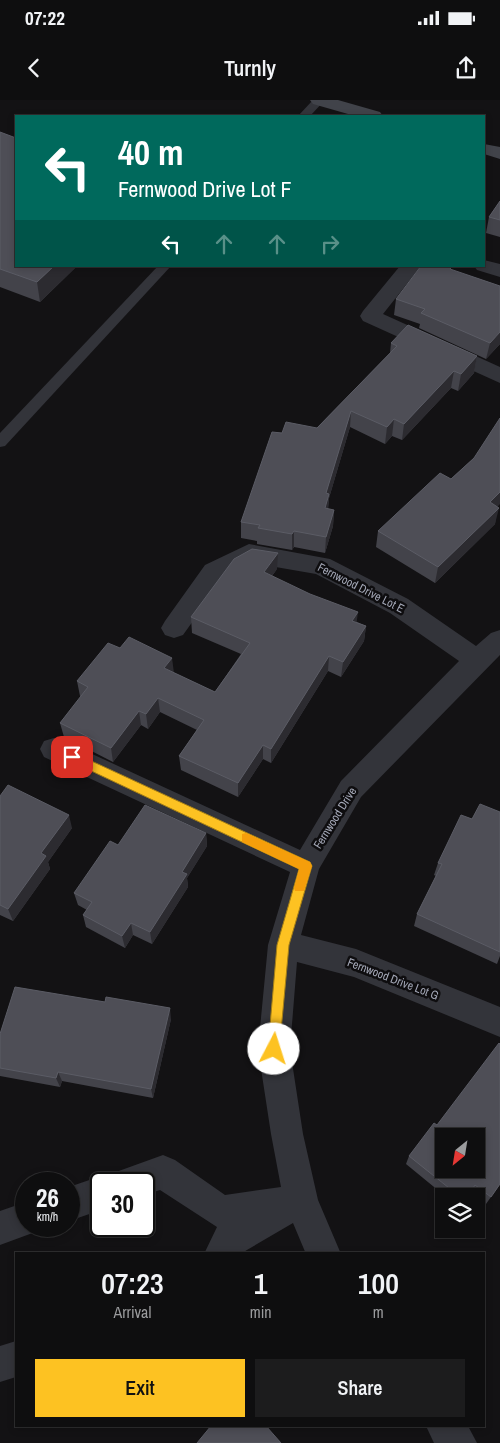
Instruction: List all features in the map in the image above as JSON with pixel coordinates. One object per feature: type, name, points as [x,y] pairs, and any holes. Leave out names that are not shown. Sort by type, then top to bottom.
[{"type":"street","points":[[318,100],[370,115]]},
{"type":"street","points":[[485,149],[500,154]]},
{"type":"street","points":[[485,266],[500,271]]},
{"type":"street","points":[[411,267],[370,316],[500,376]]},
{"type":"street","name":"Fernwood Drive Lot E","points":[[174,628],[214,572],[249,554],[321,566],[400,606],[478,660]]},
{"type":"street","name":"Fernwood Drive","points":[[323,1252],[301,1201],[287,1134],[274,1049],[283,945],[306,866],[351,789],[500,640]]},
{"type":"street","points":[[54,749],[306,866]]},
{"type":"street","name":"Fernwood Drive Lot G","points":[[283,945],[356,963],[500,1022]]},
{"type":"street","points":[[155,1175],[163,1172],[221,1212],[301,1201]]},
{"type":"street","points":[[222,1252],[229,1239],[301,1201]]},
{"type":"street","points":[[0,1228],[15,1223]]},
{"type":"street","points":[[0,1364],[15,1359]]},
{"type":"street","points":[[445,1427],[458,1443]]},
{"type":"lane","points":[[305,115],[318,100]]},
{"type":"lane","points":[[0,442],[164,267]]},
{"type":"building","points":[[0,132],[15,138],[15,267],[53,267],[37,282],[0,269]]},
{"type":"building","points":[[500,201],[500,220],[489,217]]},
{"type":"building","points":[[420,267],[452,267],[450,269],[500,286],[500,332],[490,343],[421,313],[425,309],[396,299]]},
{"type":"building","points":[[408,325],[477,356],[461,374],[454,371],[404,424],[394,419],[387,427],[351,411],[326,493],[329,494],[325,508],[334,510],[326,537],[294,531],[292,534],[258,528],[260,525],[241,522],[272,432],[282,433],[286,422],[317,428],[397,346],[391,343]]},
{"type":"building","points":[[500,418],[500,492],[490,502],[499,508],[438,567],[378,531],[440,473],[451,479],[474,458]]},
{"type":"building","points":[[252,549],[278,553],[264,572],[310,594],[358,612],[352,621],[366,626],[343,662],[329,656],[271,749],[263,745],[238,783],[179,756],[204,720],[158,698],[146,714],[139,711],[111,748],[60,723],[88,687],[77,681],[108,643],[120,648],[129,637],[172,658],[164,668],[215,692],[250,643],[191,617],[234,559]]},
{"type":"building","points":[[8,785],[69,815],[41,853],[46,856],[8,909],[0,905],[0,796]]},
{"type":"building","points":[[480,804],[500,812],[500,952],[417,914],[442,864],[438,863],[461,815],[472,819]]},
{"type":"building","points":[[145,805],[206,833],[182,872],[187,874],[150,932],[131,923],[122,936],[83,915],[92,902],[74,893],[110,841],[118,845]]},
{"type":"building","points":[[15,987],[105,1002],[106,997],[170,1008],[151,1089],[58,1072],[56,1078],[0,1068],[0,1034]]},
{"type":"building","points":[[499,1043],[500,1184],[491,1197],[485,1192],[485,1188],[479,1188],[475,1185],[473,1188],[449,1188],[436,1178],[485,1178],[485,1128],[435,1128],[435,1177],[409,1156],[434,1123],[437,1125]]},
{"type":"building","points":[[210,1427],[267,1427],[281,1443],[197,1443]]},
{"type":"slow traffic","points":[[246,838],[306,866],[300,888]]},
{"type":"route","points":[[72,757],[306,866],[283,945],[274,1049]]}]
